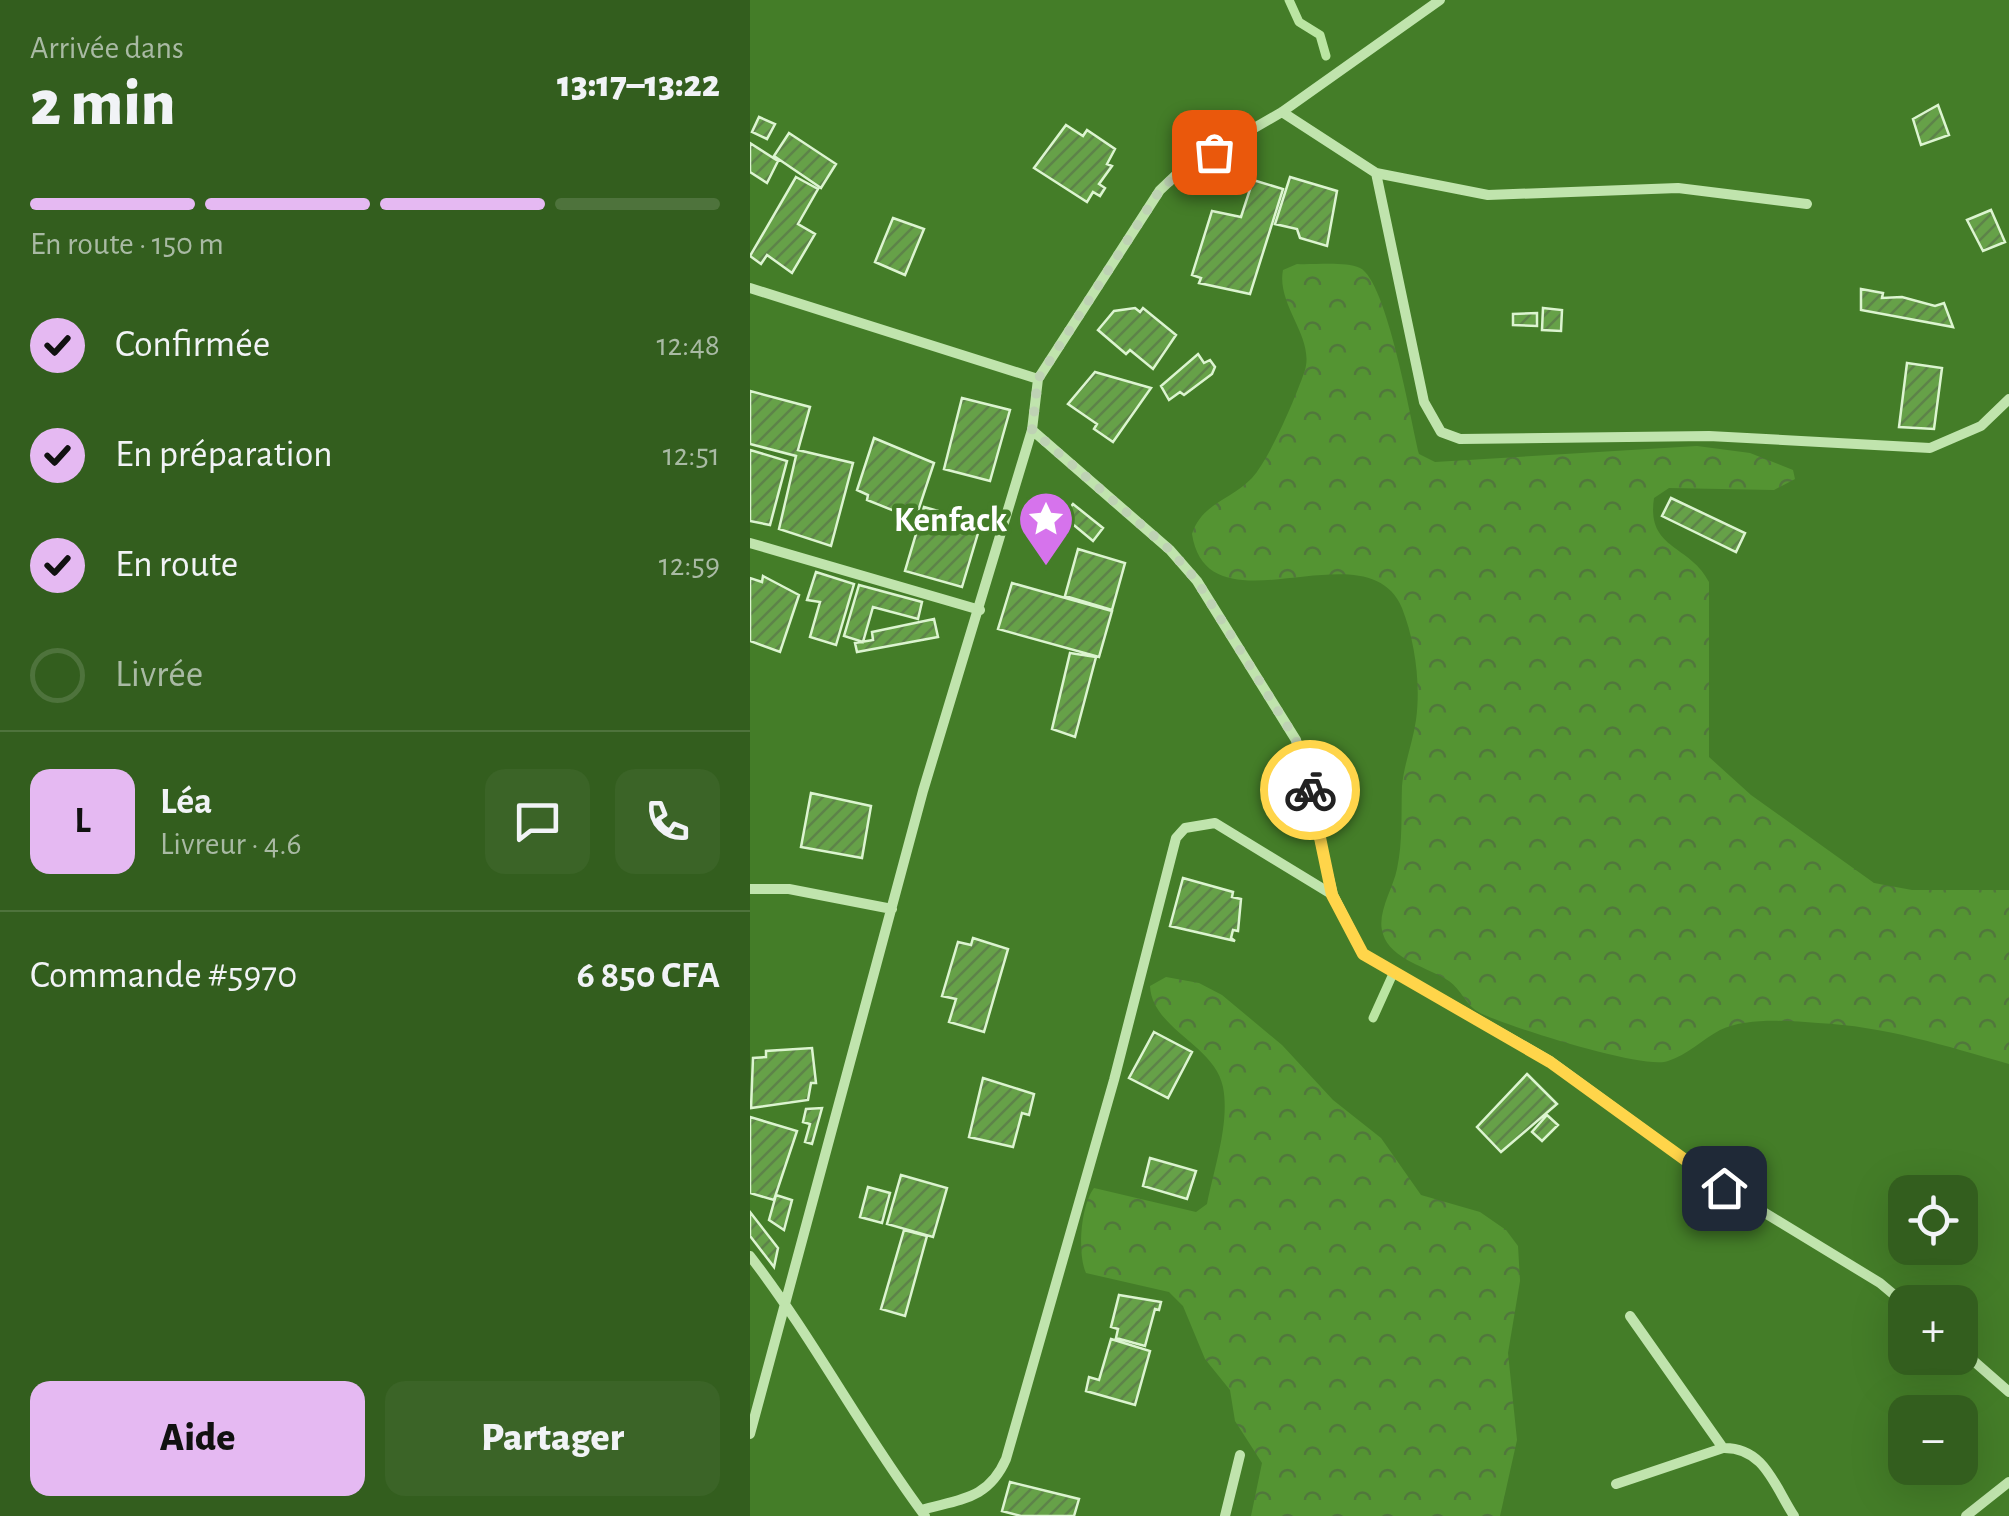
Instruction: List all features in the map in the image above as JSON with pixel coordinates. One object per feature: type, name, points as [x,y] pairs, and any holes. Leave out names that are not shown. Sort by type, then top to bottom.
[{"type":"street","points":[[750,1434],[892,908],[1032,430],[1038,379],[1160,190],[1180,172],[1282,112],[1440,0]]},
{"type":"street","points":[[1282,112],[1376,173],[1488,195],[1645,187],[1806,204]]},
{"type":"street","points":[[1376,173],[1424,402],[1441,432],[1460,440],[1709,436],[1930,448],[1981,426],[2009,400]]},
{"type":"street","points":[[750,288],[1038,379]]},
{"type":"street","points":[[1032,430],[1170,550],[1197,581],[1296,740],[1332,895],[1363,954],[1550,1062],[1724,1188],[1888,1290]]},
{"type":"street","points":[[750,543],[980,610]]},
{"type":"street","points":[[750,1256],[788,1304],[842,1396],[923,1513],[978,1494],[996,1481],[1006,1459],[1114,1080],[1176,838],[1184,828],[1215,823],[1332,895]]},
{"type":"street","points":[[750,890],[789,889],[892,908]]},
{"type":"street","points":[[1630,1316],[1723,1448]]},
{"type":"street","points":[[1978,1365],[2009,1392]]},
{"type":"street","points":[[1616,1484],[1723,1448],[1754,1452],[1794,1516]]},
{"type":"street","points":[[1225,1516],[1240,1455]]},
{"type":"street","points":[[1966,1516],[2009,1482]]},
{"type":"green space","points":[[1297,264],[1353,266],[1370,278],[1388,324],[1419,454],[1435,462],[1697,446],[1750,453],[1793,470],[1795,479],[1774,490],[1669,488],[1654,498],[1657,528],[1709,582],[1709,757],[1751,795],[1874,883],[1912,890],[2009,890],[2009,1064],[1891,1033],[1781,1021],[1731,1026],[1668,1061],[1632,1059],[1545,1036],[1480,1013],[1449,981],[1411,962],[1387,943],[1381,926],[1399,859],[1402,786],[1415,728],[1418,692],[1413,648],[1402,608],[1384,585],[1357,575],[1256,581],[1227,577],[1204,563],[1192,534],[1203,515],[1259,469],[1300,384],[1307,360],[1305,348],[1282,283],[1283,270]]},
{"type":"green space","points":[[1166,977],[1199,983],[1222,995],[1282,1045],[1333,1100],[1381,1138],[1421,1195],[1480,1212],[1506,1230],[1518,1246],[1520,1281],[1508,1353],[1517,1440],[1500,1516],[1251,1516],[1262,1463],[1235,1421],[1230,1390],[1205,1359],[1183,1306],[1169,1292],[1086,1273],[1082,1229],[1094,1188],[1196,1212],[1207,1204],[1223,1130],[1223,1087],[1218,1072],[1153,1001],[1150,986]]},
{"type":"building","points":[[1938,105],[1949,135],[1921,145],[1913,119]]},
{"type":"building","points":[[759,117],[775,124],[767,139],[752,132]]},
{"type":"building","points":[[1066,125],[1083,136],[1087,130],[1115,149],[1107,164],[1112,166],[1099,184],[1105,188],[1100,196],[1093,192],[1087,202],[1034,168]]},
{"type":"building","points":[[789,133],[836,164],[821,188],[774,156]]},
{"type":"building","points":[[750,143],[778,161],[767,183],[750,172]]},
{"type":"building","points":[[796,177],[818,189],[798,224],[815,234],[792,273],[767,255],[761,264],[750,256]]},
{"type":"building","points":[[1290,177],[1337,191],[1327,246],[1300,238],[1297,229],[1275,224]]},
{"type":"building","points":[[1253,180],[1283,189],[1250,294],[1199,283],[1201,278],[1192,275],[1212,211],[1241,217]]},
{"type":"building","points":[[1991,210],[2005,242],[1983,251],[1967,220]]},
{"type":"building","points":[[893,218],[924,229],[905,275],[875,262]]},
{"type":"building","points":[[1861,289],[1883,293],[1882,298],[1902,297],[1935,306],[1944,303],[1953,327],[1861,310]]},
{"type":"building","points":[[1135,308],[1140,312],[1143,308],[1176,335],[1153,369],[1130,350],[1126,354],[1098,330],[1114,311]]},
{"type":"building","points":[[1543,308],[1562,310],[1561,331],[1542,330]]},
{"type":"building","points":[[1537,313],[1537,326],[1513,325],[1513,314]]},
{"type":"building","points":[[1198,354],[1204,363],[1210,360],[1215,367],[1212,374],[1184,395],[1180,392],[1169,400],[1161,386]]},
{"type":"building","points":[[1907,363],[1942,368],[1934,429],[1899,427]]},
{"type":"building","points":[[1095,372],[1151,388],[1113,442],[1094,429],[1097,424],[1068,404]]},
{"type":"building","points":[[750,391],[810,407],[798,450],[853,463],[831,546],[779,529],[796,456],[750,444]]},
{"type":"building","points":[[962,398],[1010,410],[990,481],[944,469]]},
{"type":"building","points":[[874,438],[934,463],[917,514],[909,511],[907,516],[867,500],[868,495],[857,490]]},
{"type":"building","points":[[750,450],[787,461],[770,525],[750,521]]},
{"type":"building","points":[[1671,498],[1745,533],[1736,552],[1662,516]]},
{"type":"building","points":[[1073,504],[1103,528],[1093,541],[1063,516]]},
{"type":"building","points":[[924,507],[981,523],[962,587],[905,571]]},
{"type":"building","points":[[1078,549],[1125,563],[1112,610],[1065,596]]},
{"type":"building","points":[[816,572],[854,584],[836,645],[810,637],[820,602],[807,600]]},
{"type":"building","points":[[763,576],[799,595],[780,652],[750,641],[750,578],[762,582]]},
{"type":"building","points":[[1012,583],[1112,611],[1099,657],[998,629]]},
{"type":"building","points":[[859,585],[922,602],[918,619],[873,607],[863,642],[844,636]]},
{"type":"building","points":[[934,619],[938,637],[857,652],[855,643],[873,640],[872,632]]},
{"type":"building","points":[[1070,653],[1096,657],[1075,737],[1052,729]]},
{"type":"building","points":[[811,793],[871,806],[862,858],[801,847]]},
{"type":"building","points":[[1183,878],[1233,892],[1232,897],[1241,899],[1238,931],[1233,930],[1231,938],[1235,941],[1170,926]]},
{"type":"building","points":[[973,938],[1008,949],[984,1032],[949,1022],[956,999],[942,996],[958,942],[971,945]]},
{"type":"building","points":[[1154,1032],[1192,1052],[1168,1098],[1129,1078]]},
{"type":"building","points":[[812,1048],[816,1083],[811,1083],[808,1100],[751,1108],[753,1058],[766,1057],[766,1051]]},
{"type":"building","points":[[1527,1074],[1557,1104],[1501,1152],[1477,1127]]},
{"type":"building","points":[[983,1078],[1034,1094],[1029,1115],[1022,1113],[1013,1147],[969,1137]]},
{"type":"building","points":[[822,1108],[812,1144],[805,1142],[810,1124],[803,1122],[806,1109]]},
{"type":"building","points":[[1547,1115],[1558,1125],[1542,1141],[1532,1132]]},
{"type":"building","points":[[750,1117],[797,1131],[774,1200],[750,1193]]},
{"type":"building","points":[[1150,1158],[1196,1171],[1187,1199],[1143,1186]]},
{"type":"building","points":[[901,1175],[947,1188],[933,1237],[887,1224]]},
{"type":"building","points":[[868,1187],[890,1193],[882,1223],[860,1217]]},
{"type":"building","points":[[776,1195],[792,1200],[784,1230],[769,1220]]},
{"type":"building","points":[[750,1212],[778,1248],[774,1267],[750,1236]]},
{"type":"building","points":[[904,1230],[927,1236],[905,1316],[881,1309]]},
{"type":"building","points":[[1119,1295],[1161,1302],[1159,1310],[1155,1309],[1145,1346],[1116,1338],[1118,1329],[1111,1327]]},
{"type":"building","points":[[1111,1339],[1150,1351],[1135,1405],[1086,1391],[1089,1377],[1099,1380]]},
{"type":"building","points":[[1010,1482],[1079,1499],[1074,1516],[1021,1516],[1002,1511]]},
{"type":"waterway","points":[[1289,0],[1299,22],[1320,35],[1326,56]]},
{"type":"waterway","points":[[1373,1018],[1392,976]]},
{"type":"way so far","points":[[1214,152],[1180,172],[1160,190],[1038,379],[1032,430],[1170,550],[1197,581],[1296,740],[1310,790]]},
{"type":"place","name":"Kenfack","points":[[1046,568]]},
{"type":"route","points":[[1310,790],[1332,895],[1354,944],[1363,954],[1550,1062],[1724,1188]]}]
